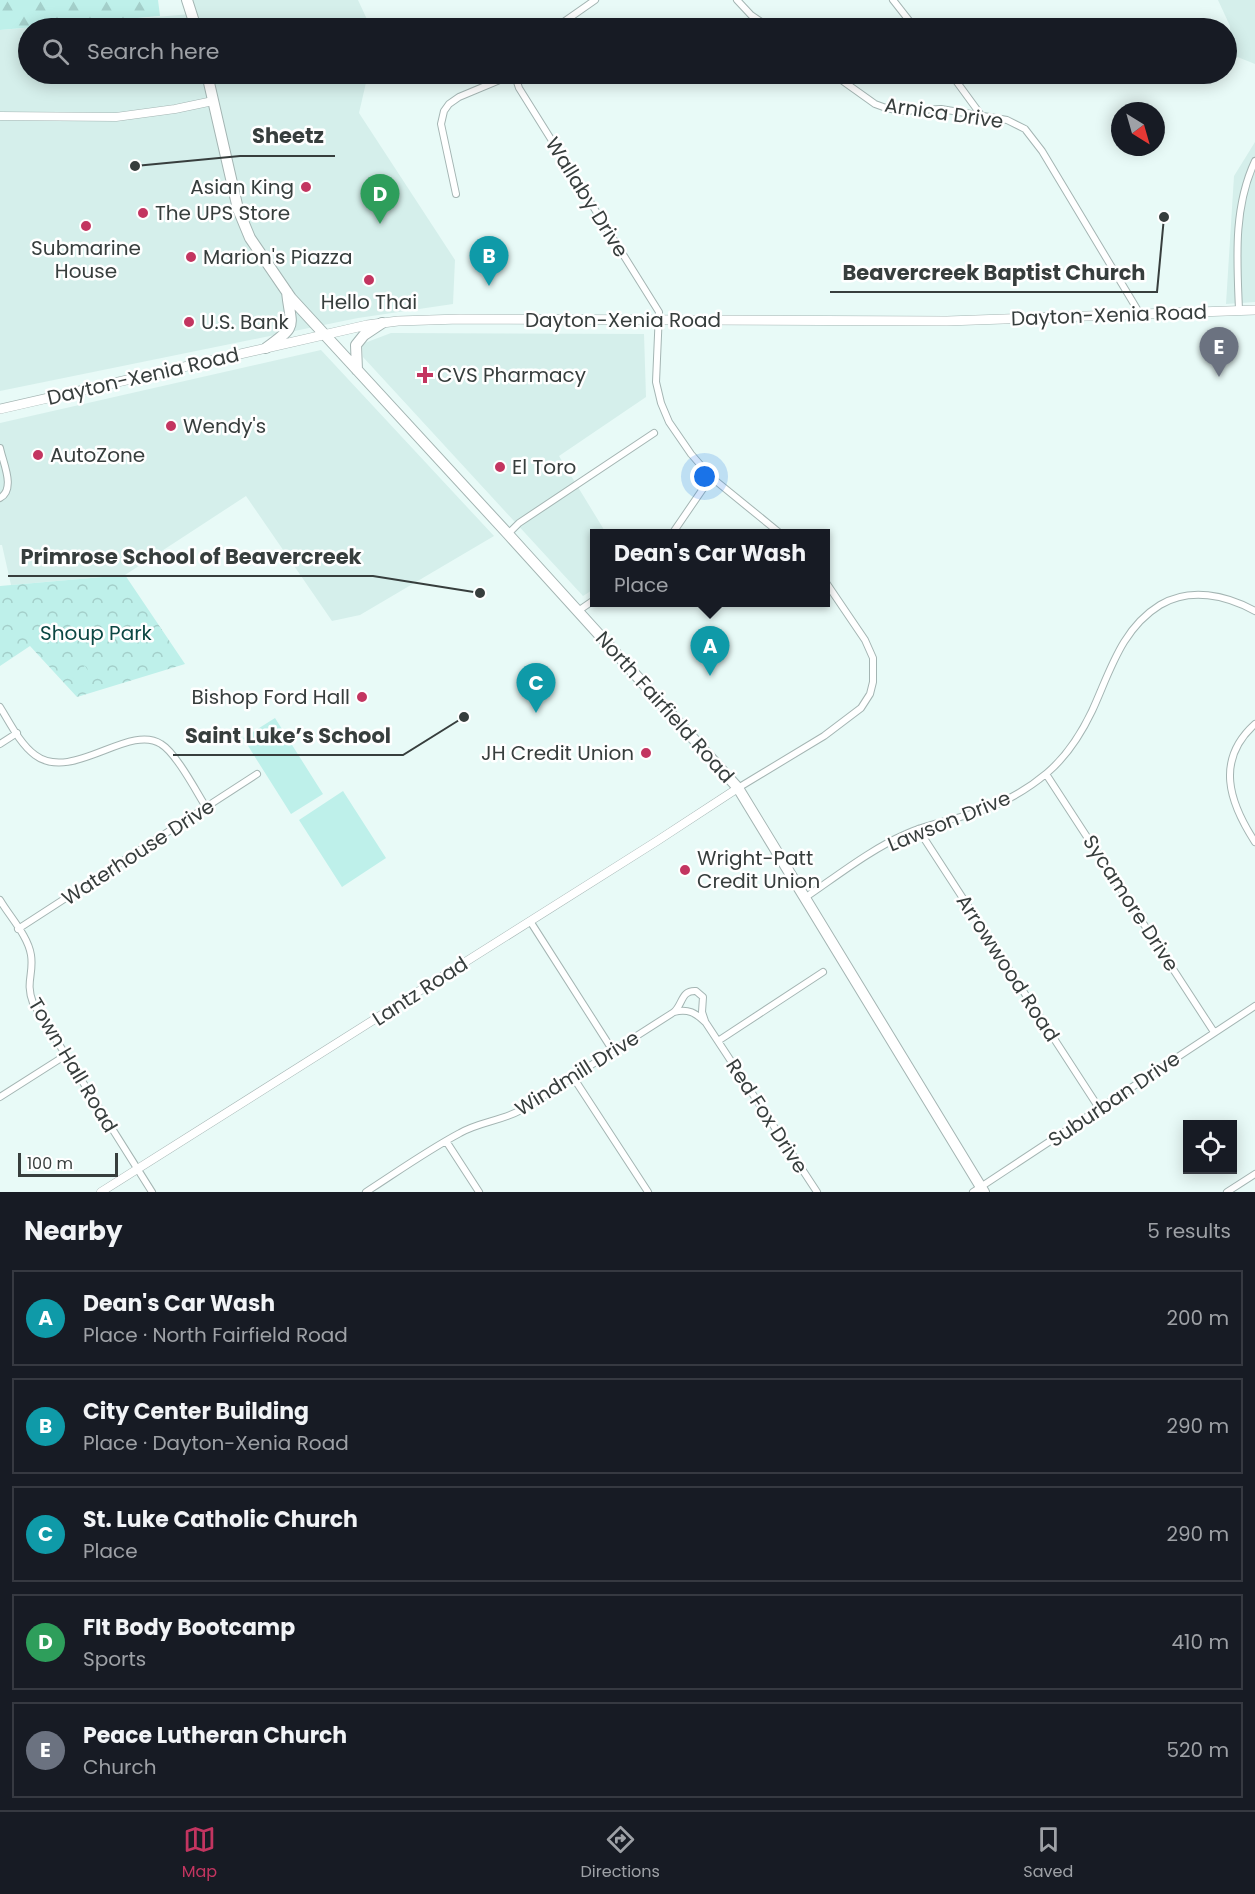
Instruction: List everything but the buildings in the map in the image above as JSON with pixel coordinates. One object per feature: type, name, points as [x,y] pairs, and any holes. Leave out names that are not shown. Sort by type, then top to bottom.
[{"type":"main road","points":[[187,0],[193,18]]},
{"type":"main road","name":"North Fairfield Road","points":[[209,84],[238,209],[250,238],[287,292],[738,788],[806,897],[979,1190]]},
{"type":"main road","points":[[266,348],[289,330],[291,324],[287,292]]},
{"type":"main road","name":"Dayton-Xenia Road","points":[[0,409],[382,323],[460,319],[938,321],[1255,310]]},
{"type":"main road","points":[[357,370],[356,345],[364,335],[382,323]]},
{"type":"street","points":[[569,18],[595,0]]},
{"type":"street","points":[[737,0],[755,18]]},
{"type":"street","points":[[893,0],[907,18]]},
{"type":"street","points":[[456,194],[441,124],[444,111],[459,97],[491,84]]},
{"type":"street","name":"Wallaby Drive","points":[[518,84],[659,312],[658,320]]},
{"type":"street","name":"Arnica Drive","points":[[847,84],[875,104],[886,108],[902,111],[941,109],[1018,124],[1028,133],[1088,225],[1140,314]]},
{"type":"street","points":[[958,84],[981,115]]},
{"type":"street","points":[[0,116],[116,117],[213,101]]},
{"type":"street","points":[[1239,310],[1237,230],[1244,191],[1255,161]]},
{"type":"street","points":[[658,320],[656,382],[669,422],[691,454],[711,477],[775,529]]},
{"type":"street","points":[[508,534],[519,524],[654,433]]},
{"type":"street","points":[[0,448],[8,488],[5,495],[0,498]]},
{"type":"street","points":[[675,529],[711,477]]},
{"type":"street","points":[[738,788],[824,736],[861,708],[870,694],[873,682],[873,658],[865,640],[830,588]]},
{"type":"street","name":"Lawson Drive","points":[[806,897],[894,839],[918,829],[990,807],[1046,774],[1062,759],[1077,738],[1123,643],[1134,627],[1150,612],[1176,598],[1207,595],[1231,600],[1255,611]]},
{"type":"street","points":[[578,611],[590,603]]},
{"type":"street","points":[[0,707],[34,754],[44,760],[59,763],[140,740],[156,741],[171,753],[206,807]]},
{"type":"street","points":[[1255,724],[1235,748],[1229,774],[1235,806],[1255,842]]},
{"type":"street","points":[[0,744],[17,733]]},
{"type":"street","name":"Waterhouse Drive","points":[[18,929],[257,774]]},
{"type":"street","name":"Sycamore Drive","points":[[1046,774],[1214,1032]]},
{"type":"street","name":"Lantz Road","points":[[101,1192],[738,788]]},
{"type":"street","name":"Arrowwood Road","points":[[918,829],[1099,1108]]},
{"type":"street","name":"Town Hall Road","points":[[0,900],[28,944],[31,954],[28,987],[32,1002],[152,1192]]},
{"type":"street","points":[[530,921],[613,1051]]},
{"type":"street","points":[[674,1012],[690,1011],[698,1015],[718,1041],[823,972]]},
{"type":"street","points":[[674,1012],[680,1006],[685,993],[690,990],[696,991],[703,998],[702,1012],[706,1023]]},
{"type":"street","name":"Suburban Drive","points":[[979,1190],[1255,1006]]},
{"type":"street","name":"Windmill Drive","points":[[366,1192],[471,1127],[513,1114],[674,1012]]},
{"type":"street","name":"Red Fox Drive","points":[[718,1041],[817,1192]]},
{"type":"street","points":[[0,1097],[66,1055]]},
{"type":"street","points":[[573,1077],[648,1192]]},
{"type":"street","points":[[446,1141],[479,1192]]},
{"type":"street","points":[[1227,1192],[1255,1174]]},
{"type":"shaded area","points":[[187,0],[358,0],[366,18],[143,18],[191,14]]},
{"type":"shaded area","points":[[1218,0],[1255,0],[1255,64],[1237,57],[1237,18],[1226,18]]},
{"type":"shaded area","points":[[18,28],[18,84],[366,84],[359,113],[455,260],[453,304],[358,318],[0,391],[0,30]]},
{"type":"shaded area","points":[[1255,142],[1255,302],[1226,304],[1234,176]]},
{"type":"shaded area","points":[[391,333],[644,334],[646,397],[559,456],[604,529],[590,529],[590,592],[583,596],[363,357],[362,344]]},
{"type":"shaded area","points":[[321,350],[494,536],[360,615],[332,621],[246,496],[125,575],[11,585],[2,545],[0,545],[0,423]]},
{"type":"green space","points":[[0,0],[158,0],[160,16],[18,18],[18,28],[0,30]]},
{"type":"green space","name":"Shoup Park","points":[[125,575],[185,664],[77,697],[30,646],[0,666],[0,586]]},
{"type":"green space","points":[[85,666],[93,678],[79,687],[71,674]]},
{"type":"green space","points":[[275,718],[323,794],[291,814],[243,738]]},
{"type":"green space","points":[[343,791],[386,858],[342,887],[299,820]]},
{"type":"place","name":"Sheetz","points":[[135,166]]},
{"type":"place","name":"Asian King","points":[[306,187]]},
{"type":"place","name":"The UPS Store","points":[[143,213]]},
{"type":"place","name":"Beavercreek Baptist Church","points":[[1164,217]]},
{"type":"place","name":"FIt Body Bootcamp","points":[[380,224]]},
{"type":"place","name":"Submarine House","points":[[86,226]]},
{"type":"place","name":"Marion's Piazza","points":[[191,257]]},
{"type":"place","name":"Hello Thai","points":[[369,280]]},
{"type":"place","name":"City Center Building","points":[[489,286]]},
{"type":"place","name":"U.S. Bank","points":[[189,322]]},
{"type":"place","name":"CVS Pharmacy","points":[[425,375]]},
{"type":"place","name":"Peace Lutheran Church","points":[[1219,377]]},
{"type":"place","name":"Wendy's","points":[[171,426]]},
{"type":"place","name":"AutoZone","points":[[38,455]]},
{"type":"place","name":"El Toro","points":[[500,467]]},
{"type":"place","name":"Primrose School of Beavercreek","points":[[480,593]]},
{"type":"place","name":"Dean's Car Wash","points":[[710,676]]},
{"type":"place","name":"Bishop Ford Hall","points":[[362,697]]},
{"type":"place","name":"St. Luke Catholic Church","points":[[536,713]]},
{"type":"place","name":"Saint Luke’s School","points":[[464,717]]},
{"type":"place","name":"JH Credit Union","points":[[646,753]]},
{"type":"place","name":"Wright-Patt Credit Union","points":[[685,870]]}]
